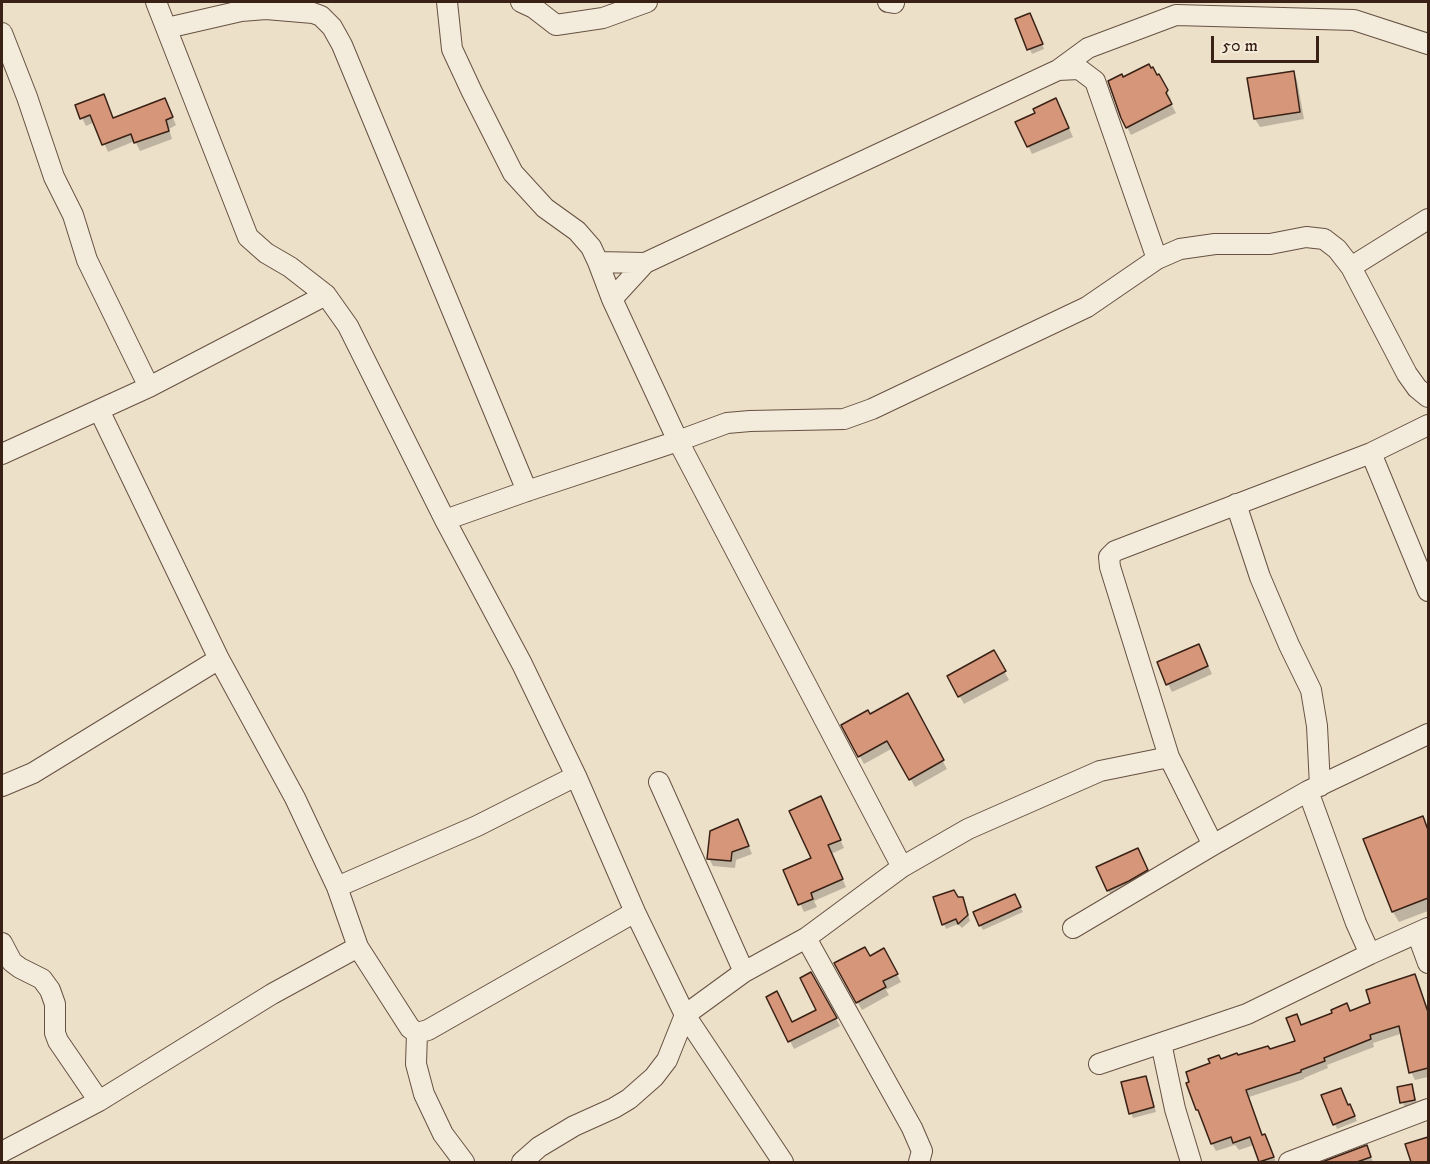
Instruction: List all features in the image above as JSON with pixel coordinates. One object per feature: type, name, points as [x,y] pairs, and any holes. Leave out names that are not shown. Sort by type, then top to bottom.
[{"type":"street","points":[[156,2],[248,237],[266,253],[290,267],[326,295],[348,326],[445,520],[522,664],[576,776],[635,912],[685,1016],[783,1162]]},
{"type":"street","points":[[447,2],[452,49],[513,173],[545,208],[577,231],[591,247],[612,299],[678,441],[902,867]]},
{"type":"street","points":[[521,2],[534,8],[556,25],[603,18],[647,2]]},
{"type":"street","points":[[167,28],[240,11],[266,9],[313,13],[327,21],[332,27],[342,45],[527,491]]},
{"type":"street","points":[[612,299],[645,263],[1058,70],[1088,48],[1176,15],[1354,20],[1428,44]]},
{"type":"street","points":[[2,33],[54,177],[73,215],[87,260],[149,387]]},
{"type":"street","points":[[1058,70],[1079,69],[1095,81],[1157,259]]},
{"type":"street","points":[[1351,267],[1428,219]]},
{"type":"street","points":[[445,520],[727,423],[844,419],[872,409],[1087,307],[1157,259],[1180,249],[1215,244],[1270,244],[1306,237],[1324,239],[1337,249],[1351,267],[1407,374],[1417,388],[1428,397]]},
{"type":"street","points":[[598,262],[645,263]]},
{"type":"street","points":[[2,454],[149,387],[326,295]]},
{"type":"street","points":[[99,410],[219,659],[295,798],[337,887],[358,947],[410,1028],[417,1033]]},
{"type":"street","points":[[1213,845],[1169,757],[1110,567],[1109,557],[1115,551],[1371,453],[1428,425]]},
{"type":"street","points":[[1371,453],[1428,591]]},
{"type":"street","points":[[1236,504],[1260,577],[1311,690],[1317,726],[1314,789],[1356,923],[1370,954]]},
{"type":"street","points":[[2,786],[33,773],[219,659]]},
{"type":"street","points":[[1073,927],[1314,789],[1428,734]]},
{"type":"street","points":[[522,1162],[539,1147],[574,1126],[629,1099],[654,1077],[667,1060],[685,1016],[744,972],[806,938],[902,867],[968,829],[1100,771],[1169,757]]},
{"type":"street","points":[[337,887],[477,826],[576,776]]},
{"type":"street","points":[[659,782],[744,972]]},
{"type":"street","points":[[417,1033],[428,1030],[635,912]]},
{"type":"street","points":[[1099,1064],[1248,1014],[1370,954],[1423,931],[1428,963]]},
{"type":"street","points":[[806,938],[912,1128],[922,1152],[919,1162]]},
{"type":"street","points":[[2,943],[12,962],[42,980],[50,990],[55,1004],[55,1033],[58,1041],[99,1101]]},
{"type":"street","points":[[2,1152],[99,1101],[272,994],[358,947]]},
{"type":"street","points":[[417,1033],[416,1064],[424,1094],[443,1134],[464,1162]]},
{"type":"street","points":[[1161,1043],[1175,1108],[1191,1162]]},
{"type":"street","points":[[1289,1162],[1428,1109]]},
{"type":"building","points":[[1030,13],[1043,44],[1027,50],[1015,19]]},
{"type":"building","points":[[1149,64],[1157,75],[1159,74],[1168,90],[1166,93],[1172,104],[1126,128],[1108,81],[1122,74],[1123,77]]},
{"type":"building","points":[[1294,71],[1300,112],[1254,119],[1247,78]]},
{"type":"building","points":[[104,94],[113,118],[165,98],[173,117],[166,120],[169,131],[134,143],[131,134],[102,145],[90,115],[80,119],[75,105]]},
{"type":"building","points":[[1056,98],[1069,128],[1027,147],[1015,122],[1035,113],[1033,109]]},
{"type":"building","points":[[1199,644],[1208,666],[1166,685],[1157,662]]},
{"type":"building","points":[[994,650],[1006,671],[958,697],[947,676]]},
{"type":"building","points":[[908,693],[944,760],[909,780],[887,741],[858,757],[841,725],[868,710],[870,714]]},
{"type":"building","points":[[821,796],[841,840],[828,845],[843,879],[811,893],[813,899],[798,905],[783,870],[811,858],[789,811]]},
{"type":"building","points":[[1423,816],[1428,830],[1428,898],[1392,912],[1363,839]]},
{"type":"building","points":[[738,819],[749,846],[732,852],[731,861],[707,859],[710,831]]},
{"type":"building","points":[[1138,848],[1148,870],[1107,891],[1096,867]]},
{"type":"building","points":[[954,890],[958,897],[963,897],[968,915],[958,924],[956,919],[942,925],[933,897]]},
{"type":"building","points":[[1015,894],[1021,907],[979,926],[973,912]]},
{"type":"building","points":[[865,947],[870,956],[884,948],[898,974],[883,981],[886,987],[856,1003],[834,963]]},
{"type":"building","points":[[811,972],[837,1018],[788,1042],[766,997],[777,991],[792,1022],[816,1010],[800,978]]},
{"type":"building","points":[[1415,974],[1428,1012],[1428,1068],[1409,1073],[1399,1026],[1370,1035],[1371,1039],[1324,1058],[1325,1061],[1301,1070],[1301,1072],[1246,1090],[1262,1135],[1265,1134],[1274,1157],[1259,1162],[1250,1137],[1233,1143],[1231,1137],[1211,1144],[1186,1083],[1189,1082],[1186,1072],[1210,1063],[1208,1059],[1219,1055],[1221,1059],[1237,1053],[1238,1055],[1268,1046],[1270,1049],[1295,1041],[1286,1018],[1297,1014],[1301,1025],[1332,1013],[1331,1010],[1347,1003],[1350,1011],[1370,1003],[1366,990]]},
{"type":"building","points":[[1146,1076],[1154,1107],[1129,1114],[1121,1082]]},
{"type":"building","points":[[1412,1084],[1415,1100],[1400,1103],[1397,1087]]},
{"type":"building","points":[[1341,1088],[1355,1116],[1333,1125],[1321,1095]]},
{"type":"building","points":[[1428,1137],[1428,1162],[1411,1162],[1405,1144]]},
{"type":"building","points":[[1367,1145],[1371,1157],[1357,1162],[1322,1162]]}]
